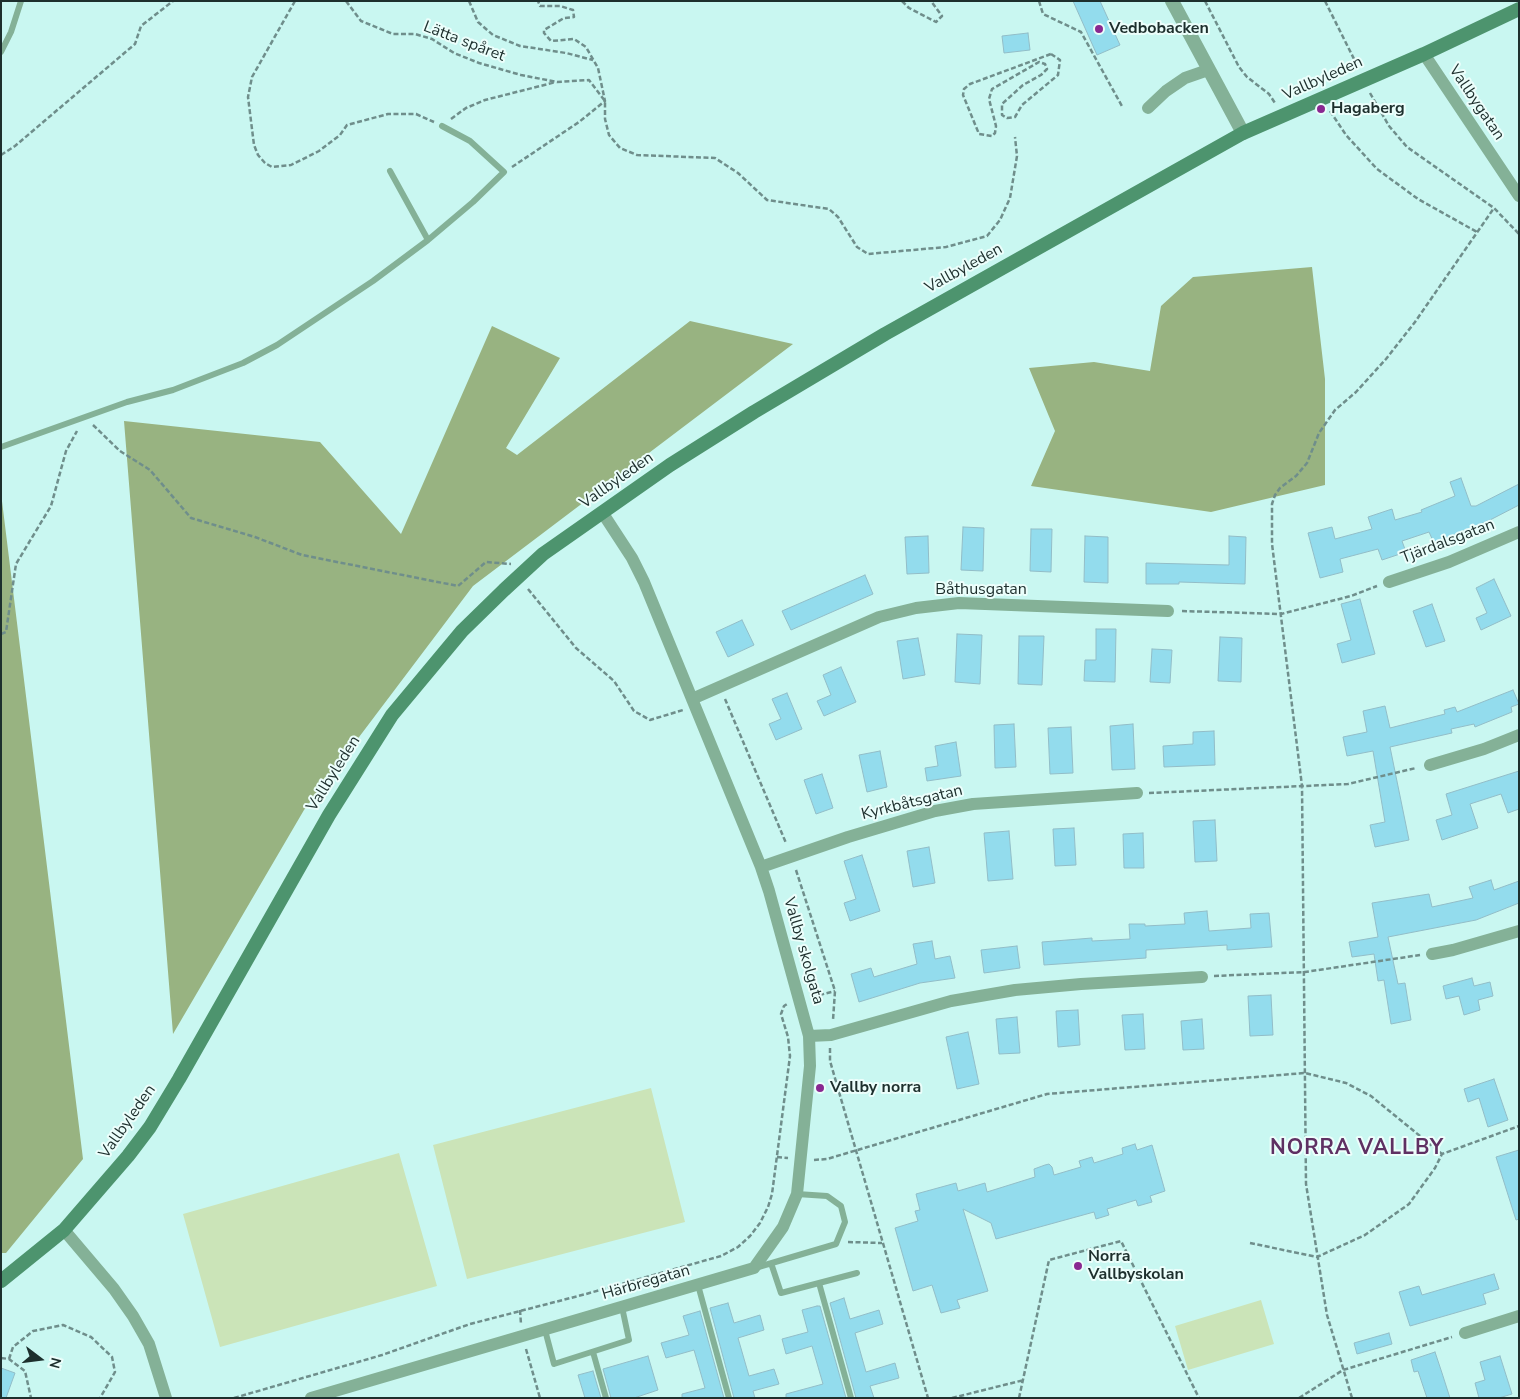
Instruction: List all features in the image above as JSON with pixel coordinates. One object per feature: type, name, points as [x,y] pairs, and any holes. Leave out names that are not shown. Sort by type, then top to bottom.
[{"type":"main road","name":"Vallbyleden","points":[[1,1281],[64,1230],[128,1156],[150,1127],[329,815],[392,715],[438,658],[504,590],[544,554],[602,512],[754,412],[884,334],[1243,134],[1424,54],[1519,9]]},
{"type":"street","points":[[1172,1],[1243,134]]},
{"type":"street","name":"Vallbygatan","points":[[1424,54],[1519,196]]},
{"type":"street","points":[[1148,108],[1186,78],[1208,70]]},
{"type":"street","name":"Vallby skolgata","points":[[602,512],[632,558],[644,582],[761,867],[810,1036]]},
{"type":"street","name":"Tjärdalsgatan","points":[[1389,582],[1450,562],[1519,532]]},
{"type":"street","name":"Båthusgatan","points":[[693,702],[870,620],[916,608],[959,603],[1168,611]]},
{"type":"street","points":[[1430,765],[1484,749],[1519,735]]},
{"type":"street","name":"Kyrkbåtsgatan","points":[[761,867],[848,836],[935,811],[973,804],[1137,793]]},
{"type":"street","points":[[1432,954],[1453,950],[1519,931]]},
{"type":"street","points":[[754,1268],[783,1227],[797,1194],[810,1066],[810,1036],[831,1034],[951,1001],[1015,990],[1202,977]]},
{"type":"street","points":[[64,1230],[114,1289],[133,1316],[149,1344],[166,1398]]},
{"type":"street","name":"Härbregatan","points":[[312,1398],[754,1268]]},
{"type":"street","points":[[1465,1333],[1519,1316]]},
{"type":"lane","points":[[1,52],[11,32],[21,1]]},
{"type":"lane","points":[[1,447],[128,402],[173,390],[243,363],[303,328],[428,240],[473,202],[504,172],[470,141],[442,126]]},
{"type":"lane","points":[[390,171],[428,240]]},
{"type":"lane","points":[[754,1268],[836,1244],[845,1222],[841,1206],[827,1196],[797,1194]]},
{"type":"lane","points":[[772,1263],[781,1293],[857,1273]]},
{"type":"lane","points":[[819,1283],[851,1398]]},
{"type":"lane","points":[[698,1285],[729,1398]]},
{"type":"lane","points":[[545,1330],[554,1364],[629,1340],[622,1307]]},
{"type":"lane","points":[[592,1352],[606,1398]]},
{"type":"path","points":[[1,155],[15,146],[114,59],[135,44],[141,26],[173,1]]},
{"type":"path","points":[[295,1],[252,77],[248,97],[254,145],[258,155],[265,163],[272,167],[291,165],[319,151],[340,135],[347,125],[388,114],[416,114],[442,126],[466,108],[485,100],[558,82]]},
{"type":"path","name":"Lätta spåret","points":[[346,1],[361,21],[393,34],[416,34],[432,39],[454,53],[479,63],[521,75],[558,82],[589,80],[605,101]]},
{"type":"path","points":[[469,1],[478,22],[493,34],[520,46],[566,53],[593,60]]},
{"type":"path","points":[[538,1],[540,6],[560,6],[573,10],[574,17],[564,18],[544,30],[544,33],[551,40],[574,39],[586,46],[598,68],[605,101],[605,119],[609,136],[620,148],[638,155],[715,158],[738,174],[767,200],[829,209],[838,217],[857,247],[868,254],[946,247],[987,236],[1000,220],[1010,198],[1016,156],[1015,138]]},
{"type":"path","points":[[902,1],[909,8],[936,22],[942,16],[931,1]]},
{"type":"path","points":[[1039,1],[1043,14],[1081,32],[1123,108]]},
{"type":"path","points":[[1205,1],[1247,77],[1269,94],[1275,103],[1281,104],[1286,114]]},
{"type":"path","points":[[1325,1],[1357,65]]},
{"type":"path","points":[[1050,54],[1060,60],[1058,74],[1022,105],[1015,117],[1007,118],[1002,115],[1002,104],[1023,84],[1041,75],[1047,69],[1045,64],[1039,62],[992,89],[989,99],[996,126],[995,133],[992,136],[985,137],[979,134],[963,95],[964,89],[970,84],[1007,70],[1050,54]]},
{"type":"path","points":[[1369,90],[1389,126],[1407,147],[1494,208],[1519,234]]},
{"type":"path","points":[[504,172],[579,122],[605,101]]},
{"type":"path","points":[[1328,109],[1346,135],[1377,169],[1418,198],[1478,232]]},
{"type":"path","points":[[1352,1398],[1328,1315],[1306,1184],[1302,786],[1272,544],[1272,504],[1275,495],[1307,463],[1319,433],[1335,410],[1356,392],[1386,359],[1494,208]]},
{"type":"path","points":[[1,634],[6,632],[16,564],[51,506],[66,451],[84,417],[120,451],[150,470],[191,518],[255,537],[302,555],[458,586],[486,562],[511,564]]},
{"type":"path","points":[[1168,611],[1281,614],[1351,596],[1389,582]]},
{"type":"path","points":[[528,588],[576,648],[614,681],[634,712],[650,720],[693,702]]},
{"type":"path","points":[[1137,793],[1348,784],[1430,765]]},
{"type":"path","points":[[1202,977],[1305,972],[1432,954]]},
{"type":"path","points":[[234,1398],[382,1355],[470,1324],[721,1256],[738,1247],[750,1236],[768,1208],[777,1157],[790,1056],[788,1037],[781,1014],[784,1006],[835,991]]},
{"type":"path","points":[[831,1034],[830,1061],[928,1398]]},
{"type":"path","points":[[777,1157],[827,1159],[1047,1094],[1306,1073],[1333,1079],[1371,1096],[1442,1154]]},
{"type":"path","points":[[1250,1243],[1317,1257],[1366,1235],[1409,1204],[1435,1168],[1442,1154],[1519,1126]]},
{"type":"path","points":[[836,1244],[853,1241],[882,1243]]},
{"type":"path","points":[[1019,1398],[1049,1260],[1121,1241],[1199,1398]]},
{"type":"path","points":[[520,1310],[523,1337],[540,1398]]},
{"type":"path","points":[[9,1359],[12,1347],[33,1331],[63,1325],[91,1337],[112,1357],[115,1372],[100,1398]]},
{"type":"path","points":[[1299,1398],[1343,1370],[1465,1333]]},
{"type":"path","points":[[1,1358],[9,1359],[25,1371],[31,1398]]},
{"type":"path","points":[[952,1398],[1024,1380]]},
{"type":"green space","points":[[1312,267],[1325,379],[1325,485],[1211,512],[1031,486],[1055,431],[1029,368],[1094,362],[1150,371],[1161,306],[1193,277]]},
{"type":"green space","points":[[690,321],[793,344],[473,586],[304,810],[173,1034],[124,421],[320,442],[401,534],[492,326],[560,358],[506,448],[517,455]]},
{"type":"green space","points":[[1,493],[83,1159],[6,1253],[1,1253]]},
{"type":"green space","points":[[651,1088],[685,1222],[467,1279],[433,1145]]},
{"type":"green space","points":[[399,1153],[437,1286],[220,1347],[183,1214]]},
{"type":"green space","points":[[1261,1300],[1274,1344],[1188,1370],[1175,1326]]},
{"type":"building","name":"Vedbobacken","points":[[1073,1],[1100,1],[1120,45],[1097,55]]},
{"type":"building","points":[[1028,33],[1030,50],[1004,53],[1002,36]]},
{"type":"building","points":[[1461,478],[1471,506],[1476,506],[1519,484],[1519,505],[1490,520],[1434,543],[1429,532],[1402,541],[1406,552],[1382,560],[1378,549],[1340,559],[1343,572],[1320,578],[1308,533],[1332,527],[1335,539],[1372,529],[1368,517],[1392,509],[1395,520],[1422,512],[1421,510],[1455,496],[1450,482]]},
{"type":"building","points":[[963,527],[984,528],[983,571],[961,570]]},
{"type":"building","points":[[1031,529],[1052,529],[1051,572],[1030,571]]},
{"type":"building","points":[[928,536],[929,573],[907,574],[905,537]]},
{"type":"building","points":[[1085,536],[1108,537],[1108,583],[1084,582]]},
{"type":"building","points":[[1229,536],[1246,537],[1245,584],[1179,582],[1179,584],[1146,584],[1146,563],[1229,565]]},
{"type":"building","points":[[865,575],[873,594],[791,630],[782,611]]},
{"type":"building","points":[[1494,579],[1511,616],[1481,630],[1476,618],[1487,613],[1476,588]]},
{"type":"building","points":[[1360,599],[1375,654],[1342,663],[1337,644],[1351,640],[1341,604]]},
{"type":"building","points":[[1432,604],[1445,641],[1426,647],[1413,611]]},
{"type":"building","points":[[742,620],[754,645],[728,657],[716,632]]},
{"type":"building","points":[[1096,629],[1116,629],[1115,682],[1084,681],[1085,660],[1096,660]]},
{"type":"building","points":[[957,634],[982,635],[980,684],[955,682]]},
{"type":"building","points":[[1019,636],[1044,636],[1042,685],[1018,684]]},
{"type":"building","points":[[1220,637],[1242,638],[1241,682],[1218,681]]},
{"type":"building","points":[[918,638],[925,675],[903,679],[897,641]]},
{"type":"building","points":[[1152,649],[1172,650],[1170,683],[1150,682]]},
{"type":"building","points":[[841,667],[856,702],[824,716],[817,701],[831,695],[823,675]]},
{"type":"building","points":[[1513,690],[1519,704],[1511,707],[1512,712],[1475,727],[1474,724],[1451,729],[1452,733],[1390,747],[1409,840],[1375,847],[1370,825],[1385,822],[1373,751],[1347,756],[1343,737],[1367,732],[1363,711],[1385,706],[1390,728],[1445,714],[1444,710],[1455,707],[1457,712]]},
{"type":"building","points":[[787,693],[802,729],[776,740],[769,724],[781,719],[772,699]]},
{"type":"building","points":[[1014,724],[1016,767],[995,768],[994,725]]},
{"type":"building","points":[[1133,724],[1135,769],[1112,770],[1110,726]]},
{"type":"building","points":[[1071,727],[1073,773],[1050,774],[1048,728]]},
{"type":"building","points":[[1214,731],[1215,765],[1164,767],[1163,746],[1193,744],[1193,732]]},
{"type":"building","points":[[956,742],[961,776],[927,781],[925,768],[938,766],[935,746]]},
{"type":"building","points":[[880,751],[887,787],[867,792],[859,755]]},
{"type":"building","points":[[1519,771],[1519,809],[1508,813],[1501,794],[1470,804],[1478,828],[1442,840],[1436,820],[1452,815],[1446,794]]},
{"type":"building","points":[[822,774],[833,808],[816,814],[804,780]]},
{"type":"building","points":[[1215,820],[1217,861],[1195,862],[1193,821]]},
{"type":"building","points":[[1074,828],[1076,865],[1055,866],[1053,829]]},
{"type":"building","points":[[1009,831],[1013,879],[988,881],[984,833]]},
{"type":"building","points":[[1143,833],[1144,868],[1124,868],[1123,834]]},
{"type":"building","points":[[929,847],[935,883],[913,887],[907,851]]},
{"type":"building","points":[[862,855],[880,911],[850,921],[844,903],[856,899],[844,861]]},
{"type":"building","points":[[1491,880],[1494,890],[1519,881],[1519,903],[1476,920],[1388,937],[1398,984],[1405,983],[1411,1020],[1391,1024],[1384,980],[1378,981],[1374,954],[1352,957],[1349,942],[1378,937],[1372,903],[1429,894],[1432,907],[1473,898],[1469,887]]},
{"type":"building","points":[[1207,911],[1209,931],[1251,928],[1250,914],[1269,913],[1272,947],[1227,950],[1227,945],[1146,950],[1146,958],[1044,965],[1042,942],[1092,938],[1092,941],[1130,939],[1129,924],[1145,924],[1145,926],[1185,924],[1184,913]]},
{"type":"building","points":[[932,941],[935,959],[950,956],[955,978],[920,983],[859,1002],[851,974],[871,968],[874,977],[917,964],[913,944]]},
{"type":"building","points":[[1017,946],[1020,968],[984,973],[981,950]]},
{"type":"building","points":[[1472,978],[1474,986],[1490,982],[1493,996],[1478,1000],[1480,1010],[1464,1015],[1459,996],[1446,999],[1443,986]]},
{"type":"building","points":[[1271,995],[1273,1035],[1250,1036],[1248,996]]},
{"type":"building","points":[[1078,1010],[1080,1045],[1058,1047],[1056,1011]]},
{"type":"building","points":[[1143,1014],[1145,1049],[1125,1050],[1122,1015]]},
{"type":"building","points":[[1017,1017],[1020,1053],[999,1054],[996,1019]]},
{"type":"building","points":[[1202,1019],[1204,1049],[1183,1050],[1181,1021]]},
{"type":"building","points":[[968,1032],[979,1084],[957,1089],[946,1037]]},
{"type":"building","points":[[1494,1079],[1508,1120],[1488,1127],[1479,1098],[1468,1102],[1464,1089]]},
{"type":"building","points":[[1135,1144],[1137,1150],[1152,1145],[1165,1191],[1150,1196],[1152,1202],[1138,1206],[1136,1200],[1107,1209],[1109,1215],[1096,1219],[1094,1212],[996,1239],[991,1223],[963,1209],[988,1291],[957,1300],[960,1308],[941,1313],[932,1285],[913,1291],[895,1228],[918,1221],[915,1211],[920,1210],[916,1194],[956,1183],[958,1191],[985,1183],[987,1192],[1035,1177],[1034,1169],[1045,1165],[1049,1164],[1052,1167],[1054,1175],[1081,1167],[1079,1161],[1092,1157],[1094,1163],[1123,1154],[1122,1148]]},
{"type":"building","points":[[1519,1150],[1519,1219],[1516,1220],[1496,1157]]},
{"type":"building","points":[[1494,1274],[1499,1289],[1483,1294],[1486,1304],[1410,1326],[1399,1292],[1419,1286],[1422,1295]]},
{"type":"building","points":[[844,1298],[850,1319],[879,1310],[883,1324],[855,1333],[866,1372],[895,1363],[899,1378],[870,1386],[874,1398],[856,1398],[830,1303]]},
{"type":"building","points":[[728,1303],[734,1323],[760,1315],[764,1330],[738,1338],[749,1376],[774,1369],[779,1384],[753,1391],[755,1398],[734,1398],[710,1308]]},
{"type":"building","points":[[820,1306],[846,1398],[786,1398],[786,1394],[823,1384],[812,1346],[786,1354],[782,1339],[808,1332],[802,1310]]},
{"type":"building","points":[[700,1311],[724,1398],[682,1398],[682,1394],[705,1388],[694,1350],[666,1358],[661,1343],[689,1335],[683,1316]]},
{"type":"building","points":[[1389,1333],[1392,1344],[1357,1354],[1354,1343]]},
{"type":"building","points":[[1435,1352],[1450,1398],[1427,1398],[1418,1371],[1414,1372],[1411,1360]]},
{"type":"building","points":[[648,1356],[658,1390],[634,1398],[611,1398],[603,1369]]},
{"type":"building","points":[[1500,1356],[1512,1394],[1499,1398],[1479,1398],[1475,1383],[1485,1380],[1480,1362]]},
{"type":"building","points":[[1,1368],[15,1373],[6,1398],[1,1398]]},
{"type":"building","points":[[593,1371],[601,1398],[585,1398],[578,1375]]},
{"type":"place","name":"Vedbobacken","points":[[1099,29]]},
{"type":"place","name":"Hagaberg","points":[[1321,109]]},
{"type":"place","name":"Vallby norra","points":[[820,1088]]},
{"type":"place","name":"Norra Vallbyskolan","points":[[1078,1266]]},
{"type":"district","name":"NORRA VALLBY","points":[[1357,1149]]}]
